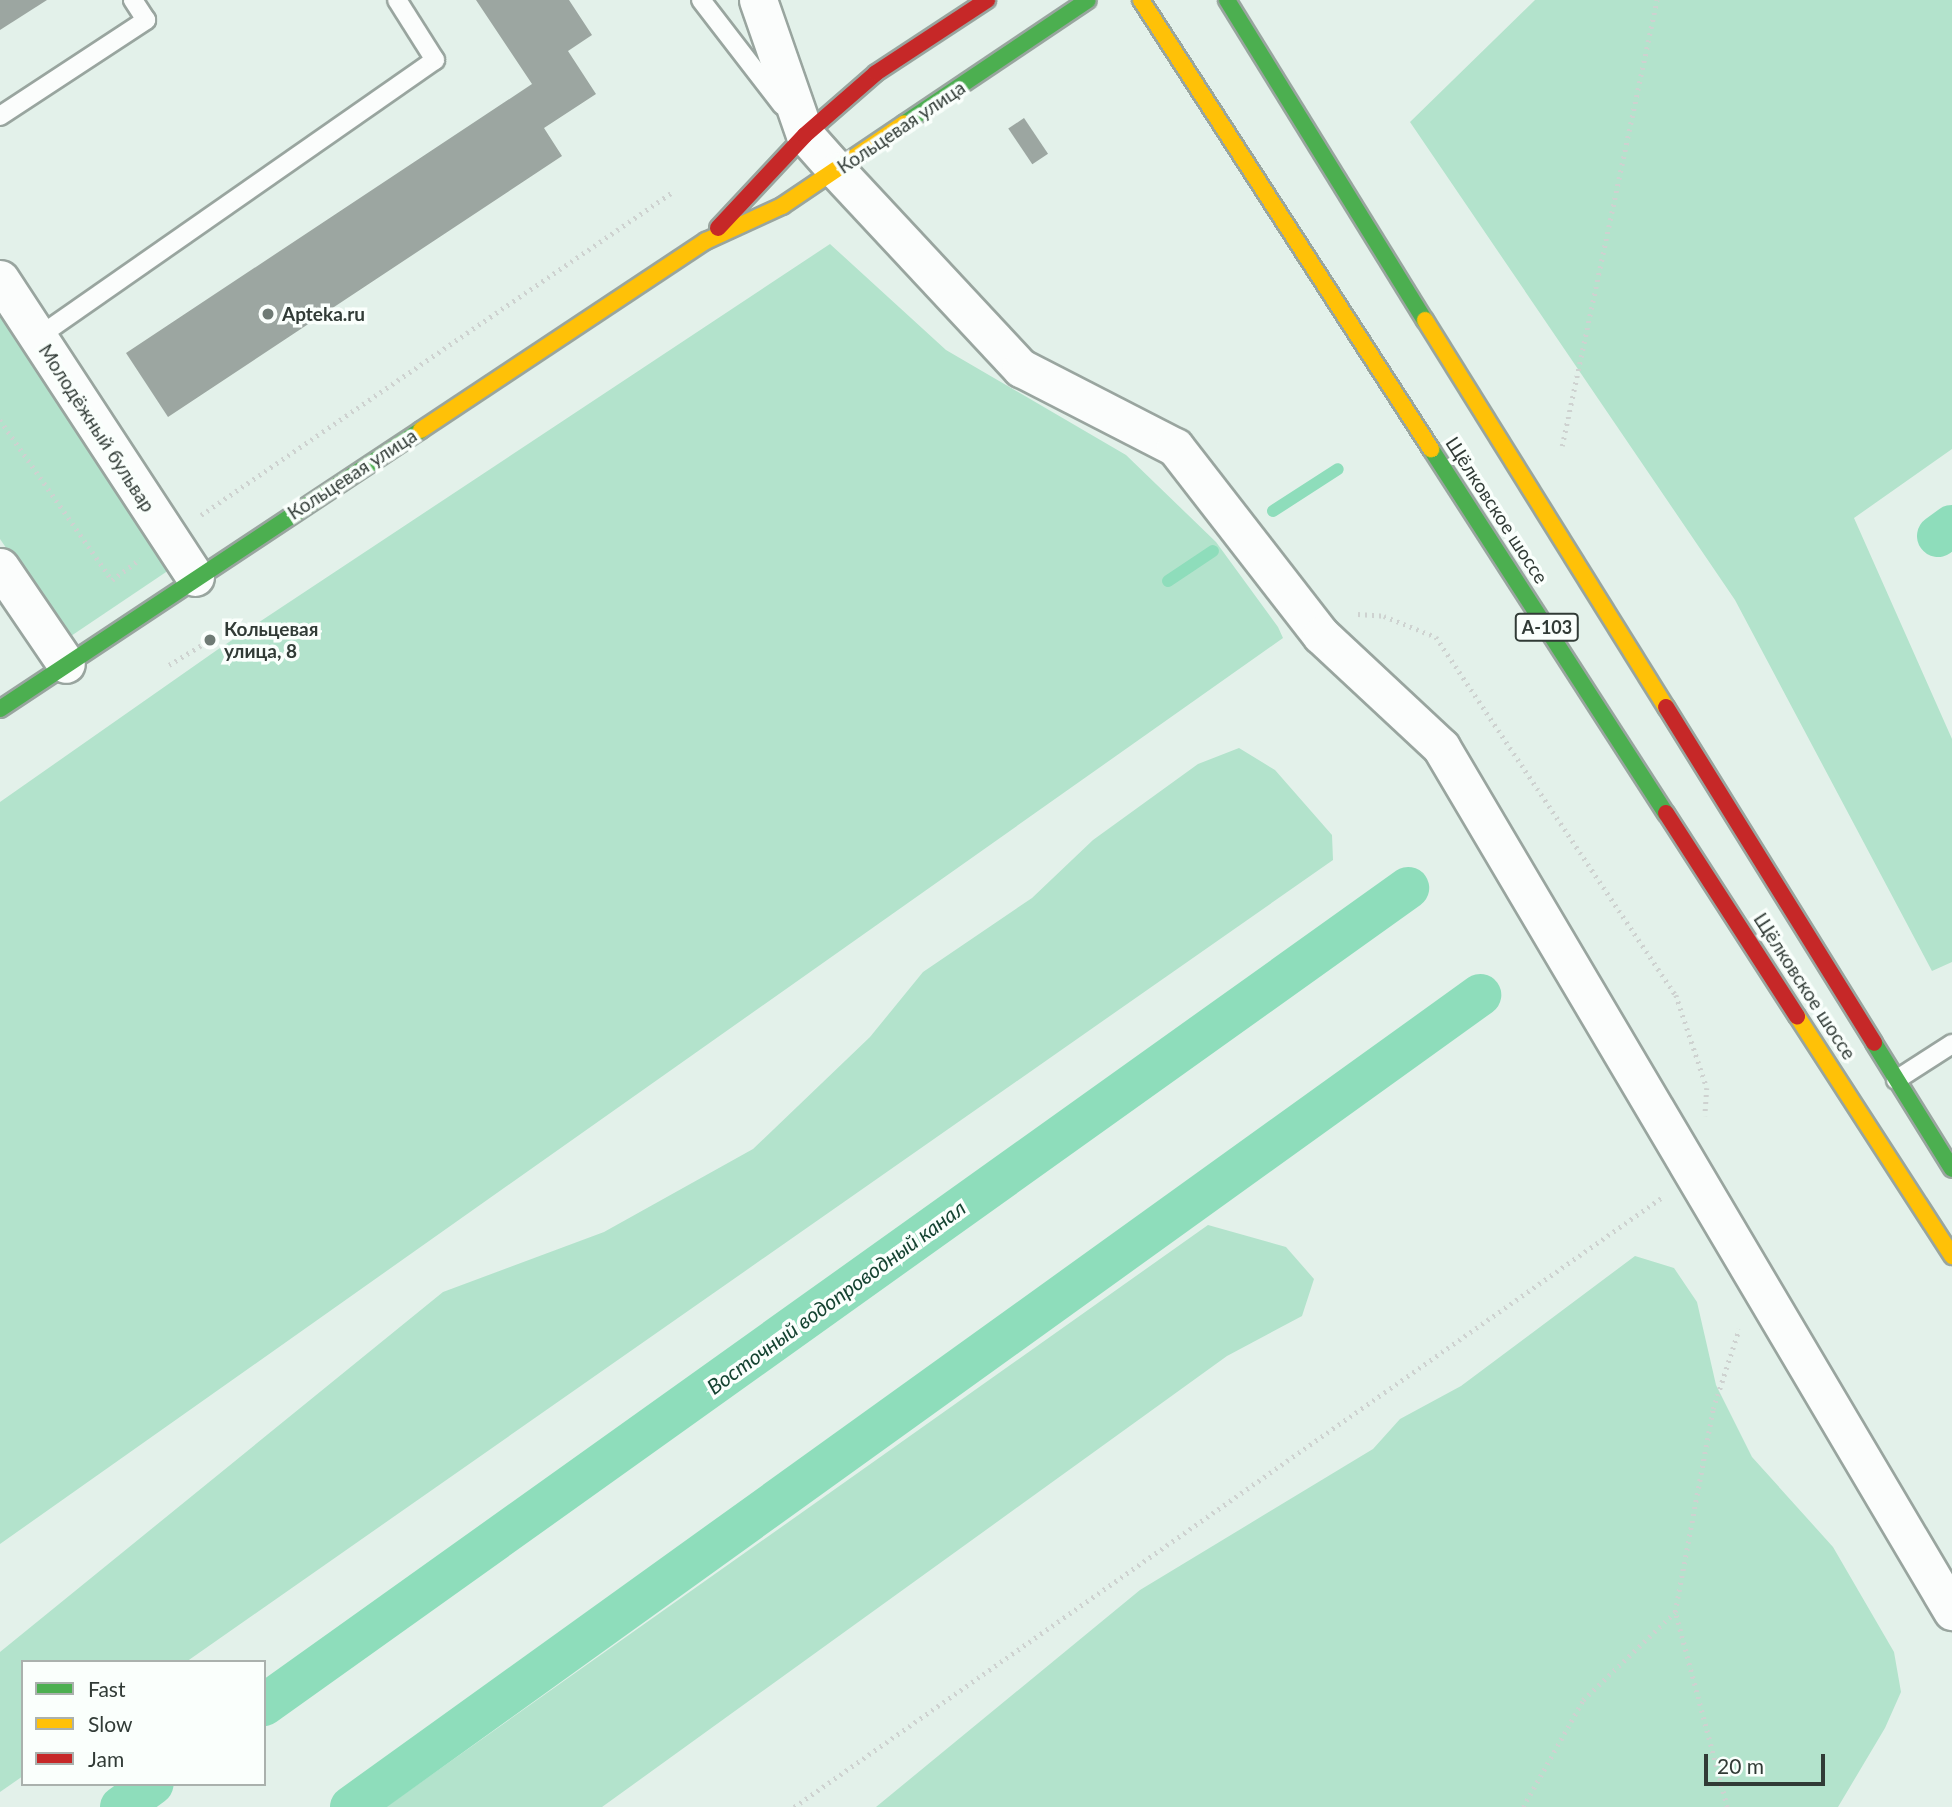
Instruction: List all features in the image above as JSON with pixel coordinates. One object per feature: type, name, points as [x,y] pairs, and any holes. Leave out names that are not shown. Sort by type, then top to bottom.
[{"type":"main road","name":"Кольцевая улица","points":[[706,241],[805,135],[876,73],[987,0]]},
{"type":"main road","name":"Кольцевая улица","points":[[0,709],[195,577],[706,241],[782,206],[1088,0]]},
{"type":"main road","name":"Щёлковское шоссе","points":[[1141,0],[1952,1256]]},
{"type":"main road","name":"Щёлковское шоссе","points":[[1227,0],[1952,1169]]},
{"type":"street","points":[[758,0],[805,135],[837,171],[1021,368],[1175,447],[1321,635],[1441,747],[1952,1611]]},
{"type":"street","name":"Молодёжный бульвар","points":[[0,279],[195,577]]},
{"type":"street","points":[[0,567],[66,664]]},
{"type":"lane","points":[[0,116],[146,20],[133,0]]},
{"type":"lane","points":[[38,337],[435,60],[397,0]]},
{"type":"lane","points":[[701,0],[805,135]]},
{"type":"lane","points":[[1896,1080],[1952,1044]]},
{"type":"path","points":[[1562,446],[1657,0]]},
{"type":"path","points":[[0,420],[112,580],[674,191]]},
{"type":"path","points":[[1351,614],[1384,616],[1436,637],[1676,995],[1707,1088],[1704,1126]]},
{"type":"path","points":[[169,665],[210,640]]},
{"type":"path","points":[[794,1807],[1693,1175]]},
{"type":"path","points":[[1727,1807],[1675,1612],[1713,1409],[1755,1280]]},
{"type":"path","points":[[1523,1807],[1583,1700],[1675,1612]]},
{"type":"green space","points":[[1535,0],[1952,0],[1952,449],[1854,518],[1952,739],[1952,962],[1932,971],[1735,600],[1410,122]]},
{"type":"green space","points":[[830,244],[946,350],[1126,455],[1216,542],[1278,627],[1283,638],[0,1544],[0,802],[217,650]]},
{"type":"green space","points":[[0,305],[175,566],[68,638],[0,539]]},
{"type":"green space","points":[[1239,748],[1275,770],[1332,835],[1333,860],[189,1660],[21,1660],[21,1777],[0,1792],[0,1652],[443,1292],[604,1232],[753,1149],[870,1037],[923,972],[1032,898],[1093,840],[1198,764]]},
{"type":"green space","points":[[1208,1225],[1286,1247],[1314,1279],[1302,1316],[1227,1356],[602,1807],[386,1807]]},
{"type":"green space","points":[[1635,1256],[1674,1268],[1697,1302],[1716,1385],[1752,1457],[1833,1547],[1894,1652],[1901,1692],[1885,1728],[1838,1807],[876,1807],[1140,1590],[1373,1449],[1400,1419],[1461,1386]]},
{"type":"building","points":[[0,0],[47,0],[0,30]]},
{"type":"building","points":[[476,0],[569,0],[592,35],[568,51],[596,94],[544,128],[562,156],[168,417],[126,353],[532,84]]},
{"type":"building","points":[[1024,118],[1048,154],[1032,164],[1008,129]]},
{"type":"waterway","points":[[1273,511],[1338,469]]},
{"type":"waterway","name":"Восточный водопроводный канал","points":[[1938,536],[1952,526]]},
{"type":"waterway","points":[[1168,581],[1213,551]]},
{"type":"waterway","name":"Восточный водопроводный канал","points":[[266,1704],[1408,888]]},
{"type":"waterway","name":"Восточный водопроводный канал","points":[[351,1807],[1480,995]]},
{"type":"waterway","name":"Восточный водопроводный канал","points":[[121,1807],[150,1786]]},
{"type":"traffic: fast","points":[[905,123],[1088,0]]},
{"type":"traffic: fast","points":[[1227,0],[1425,320]]},
{"type":"traffic: fast","points":[[0,709],[421,430]]},
{"type":"traffic: fast","points":[[1431,449],[1666,813]]},
{"type":"traffic: fast","points":[[1874,1043],[1952,1169]]},
{"type":"traffic: slow","points":[[1141,0],[1431,449]]},
{"type":"traffic: slow","points":[[421,430],[706,241],[782,206],[905,123]]},
{"type":"traffic: slow","points":[[1425,320],[1666,707]]},
{"type":"traffic: slow","points":[[1797,1016],[1952,1256]]},
{"type":"traffic: jam","points":[[718,228],[805,135],[876,73],[987,0]]},
{"type":"traffic: jam","points":[[1666,707],[1874,1043]]},
{"type":"traffic: jam","points":[[1666,813],[1797,1016]]},
{"type":"place","name":"Apteka.ru","points":[[268,314]]},
{"type":"place","name":"Кольцевая улица, 8","points":[[210,640]]}]
